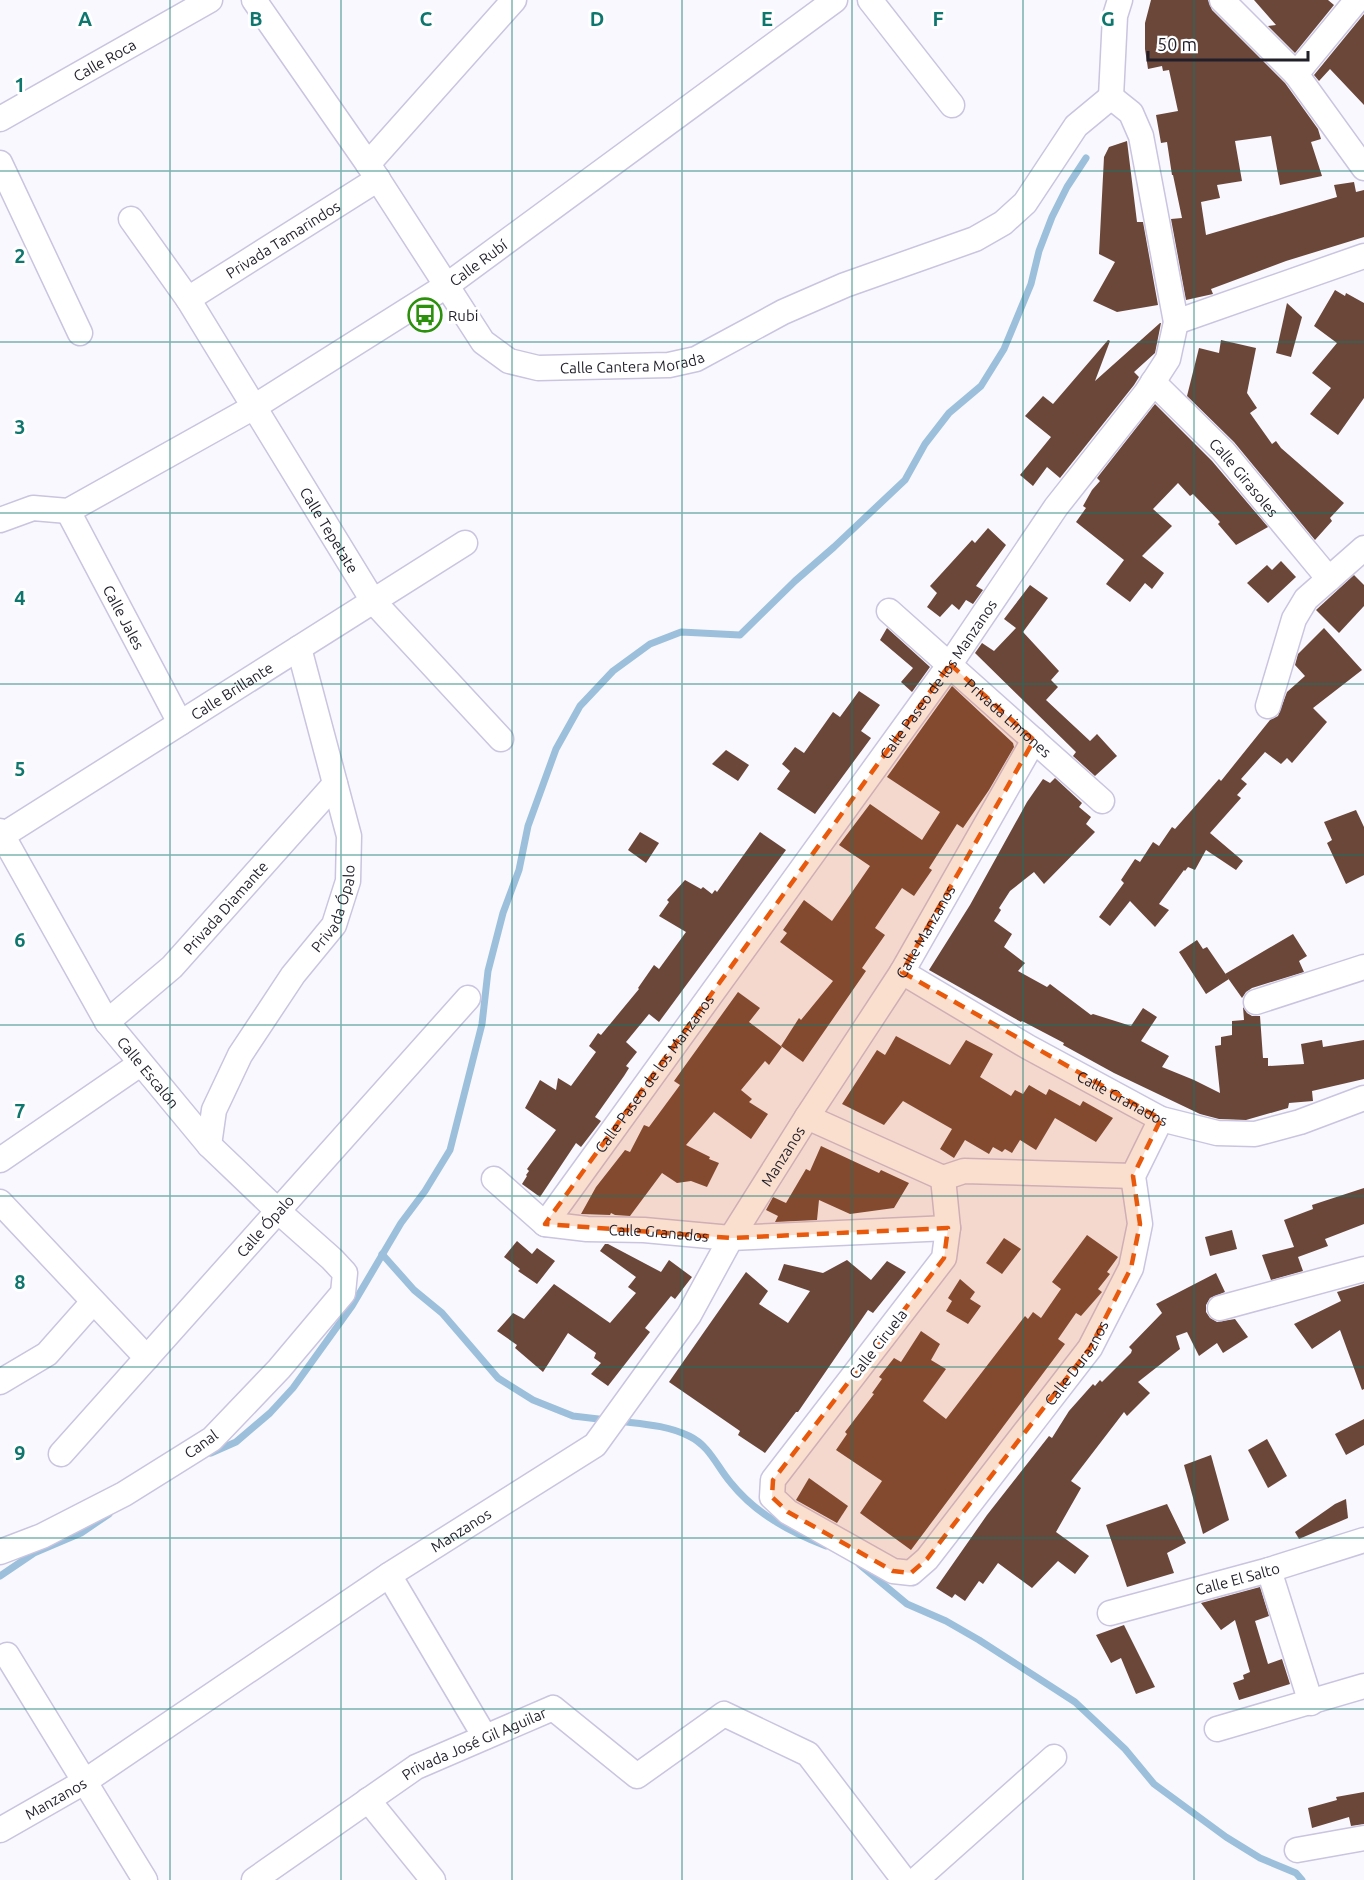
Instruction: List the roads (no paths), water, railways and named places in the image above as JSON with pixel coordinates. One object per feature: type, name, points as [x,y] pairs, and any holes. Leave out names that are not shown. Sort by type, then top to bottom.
[{"type":"street","name":"Calle Roca","points":[[0,119],[210,0]]},
{"type":"street","name":"Calle Cantera Morada","points":[[254,0],[373,171],[483,342],[509,361],[538,368],[669,365],[696,359],[783,312],[844,285],[975,239],[1003,223],[1025,203],[1076,126],[1111,97]]},
{"type":"street","name":"Privada Tamarindos","points":[[188,299],[373,171],[514,0]]},
{"type":"street","name":"Calle Rubí","points":[[68,511],[254,407],[446,286],[835,0]]},
{"type":"street","points":[[870,0],[952,105]]},
{"type":"street","points":[[1111,97],[1115,16],[1120,0]]},
{"type":"street","points":[[1222,0],[1296,74],[1364,168]]},
{"type":"street","points":[[1296,74],[1357,0]]},
{"type":"street","name":"Calle Paseo de los Manzanos","points":[[545,1224],[950,664],[1056,507],[1153,382],[1168,359],[1176,322],[1141,136],[1131,113],[1111,97]]},
{"type":"street","points":[[0,164],[80,333]]},
{"type":"street","name":"Calle Tepetate","points":[[131,219],[188,299],[373,601],[501,739]]},
{"type":"street","points":[[1176,322],[1364,256]]},
{"type":"street","name":"Calle Girasoles","points":[[1153,382],[1223,451],[1329,579]]},
{"type":"street","points":[[0,520],[33,508],[68,511]]},
{"type":"street","name":"Calle Jales","points":[[68,511],[180,723]]},
{"type":"street","name":"Calle Brillante","points":[[1,835],[465,543]]},
{"type":"street","points":[[1268,706],[1294,619],[1306,599],[1364,548]]},
{"type":"street","name":"Privada Limones","points":[[890,611],[1102,801]]},
{"type":"street","name":"Privada Ópalo","points":[[209,1145],[214,1110],[240,1055],[293,975],[334,925],[348,881],[349,836],[299,648]]},
{"type":"street","name":"Calle Manzanos","points":[[807,1117],[902,972],[1034,740]]},
{"type":"street","name":"Privada Diamante","points":[[106,1022],[172,967],[335,784]]},
{"type":"street","name":"Calle Escalón","points":[[1,835],[106,1022],[209,1145],[345,1273]]},
{"type":"street","points":[[1256,1002],[1364,967]]},
{"type":"street","name":"Calle Granados","points":[[902,972],[1028,1047],[1161,1119],[1217,1133],[1255,1134],[1300,1122],[1364,1098]]},
{"type":"street","name":"Calle Ópalo","points":[[61,1454],[468,998]]},
{"type":"street","points":[[0,1160],[140,1064]]},
{"type":"street","points":[[807,1117],[943,1178],[964,1171],[1133,1176],[1161,1119]]},
{"type":"street","name":"Manzanos","points":[[0,1830],[84,1782],[389,1575],[595,1445],[689,1315],[731,1238],[807,1117]]},
{"type":"street","name":"Calle Duraznos","points":[[772,1497],[788,1512],[893,1571],[912,1572],[927,1558],[1090,1348],[1131,1268],[1140,1224],[1133,1176]]},
{"type":"street","name":"Calle Ciruela","points":[[772,1497],[773,1480],[944,1258],[948,1228],[943,1178]]},
{"type":"street","points":[[494,1179],[545,1224]]},
{"type":"street","points":[[0,1202],[147,1358]]},
{"type":"street","name":"Calle Granados","points":[[545,1224],[731,1238],[948,1228]]},
{"type":"street","points":[[1220,1308],[1364,1269]]},
{"type":"street","name":"Canal","points":[[0,1552],[42,1536],[124,1494],[212,1439],[279,1369],[343,1293],[345,1273]]},
{"type":"street","points":[[0,1382],[47,1354],[93,1302]]},
{"type":"street","name":"Calle El Salto","points":[[1110,1613],[1269,1570],[1364,1540]]},
{"type":"street","points":[[1269,1570],[1311,1703]]},
{"type":"street","points":[[389,1575],[486,1737]]},
{"type":"street","points":[[8,1655],[145,1880]]},
{"type":"street","points":[[1217,1729],[1364,1686]]},
{"type":"street","name":"Privada José Gil Aguilar","points":[[254,1880],[416,1767],[553,1708],[637,1776],[724,1714],[808,1754],[904,1880]]},
{"type":"street","points":[[916,1880],[1054,1757]]},
{"type":"street","points":[[368,1800],[433,1880]]},
{"type":"street","points":[[1297,1850],[1364,1838]]},
{"type":"waterway","points":[[211,1453],[236,1442],[270,1413],[293,1388],[352,1306],[401,1223],[425,1191],[450,1150],[482,1024],[488,971],[503,913],[519,870],[528,826],[556,749],[580,706],[613,671],[650,644],[681,632],[740,635],[905,480],[925,444],[949,413],[981,386],[1004,349],[1031,284],[1039,251],[1052,217],[1067,187],[1086,158]]},
{"type":"waterway","points":[[382,1254],[414,1290],[442,1313],[498,1378],[533,1400],[573,1416],[607,1420]]},
{"type":"waterway","points":[[618,1421],[663,1427],[681,1432],[696,1440],[708,1451],[731,1483],[751,1504],[774,1521],[826,1546]]},
{"type":"waterway","points":[[0,1576],[34,1553],[81,1533],[109,1514]]},
{"type":"waterway","points":[[859,1564],[907,1604],[946,1621],[979,1640],[1075,1702],[1125,1749],[1154,1784],[1226,1837],[1260,1858],[1296,1873],[1302,1880]]},
{"type":"place","name":"Rubi","points":[[425,315]]}]
